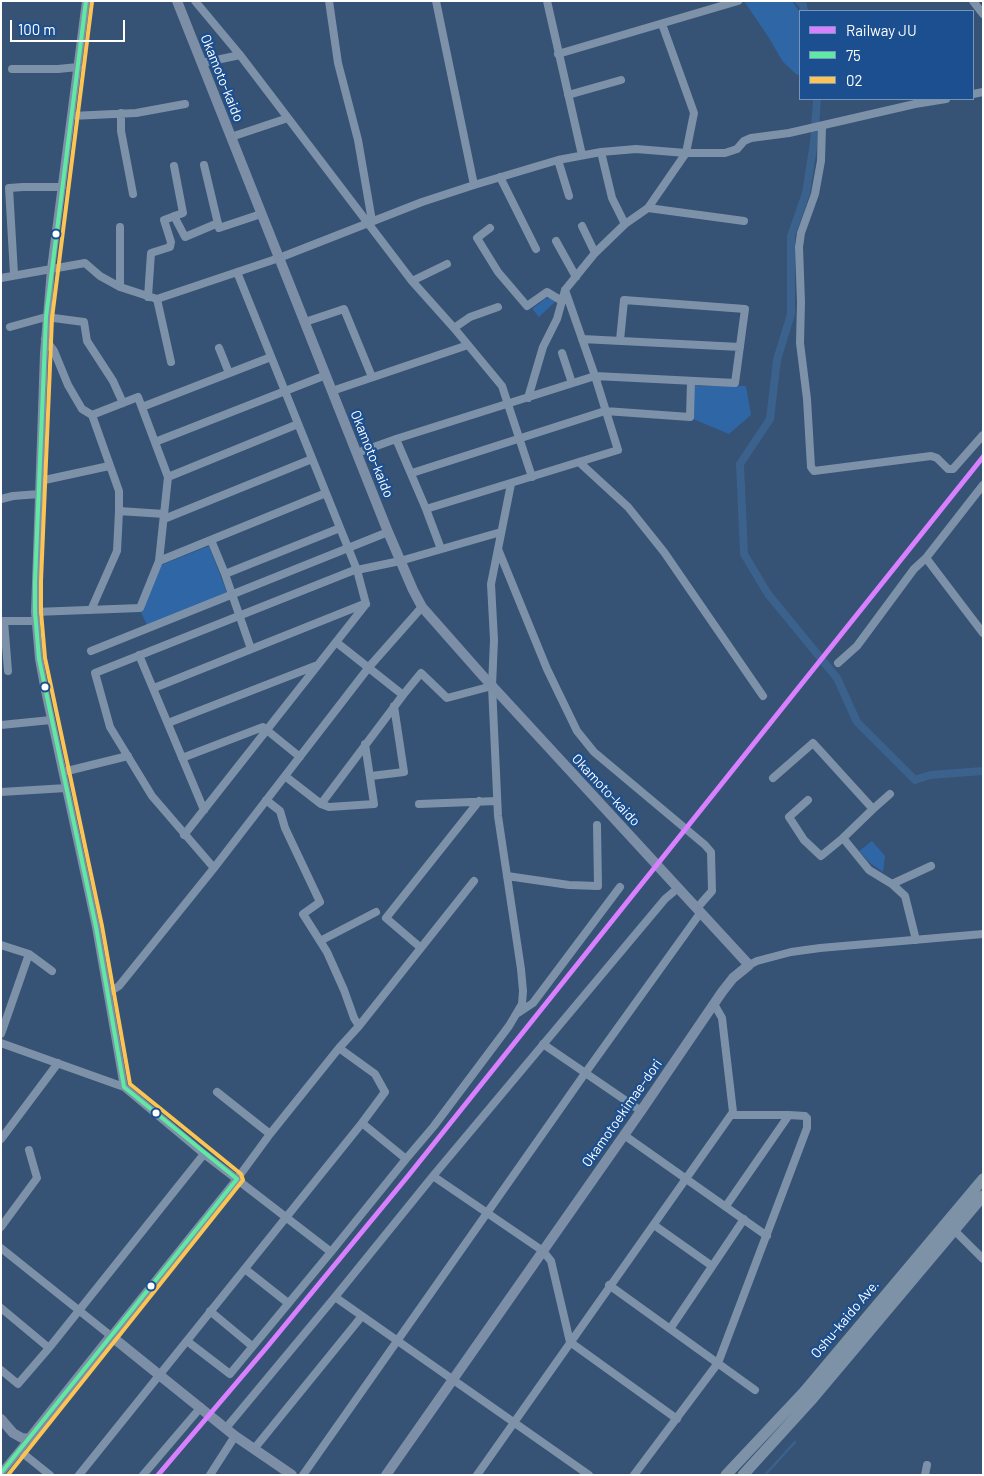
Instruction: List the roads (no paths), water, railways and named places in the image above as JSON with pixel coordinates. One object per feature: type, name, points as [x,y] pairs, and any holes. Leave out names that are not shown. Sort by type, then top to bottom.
[{"type":"highway","name":"Oshu-kaido Ave.","points":[[726,1475],[804,1392],[983,1179]]},
{"type":"highway","name":"Oshu-kaido Ave.","points":[[743,1475],[813,1398],[983,1196]]},
{"type":"main road","name":"Okamoto-kaido","points":[[176,1],[388,532],[422,606],[492,686],[676,885]]},
{"type":"main road","points":[[676,885],[749,965]]},
{"type":"main road","name":"Okamotoekimae-dori","points":[[386,1475],[714,1004],[733,978],[749,965]]},
{"type":"main road","points":[[1,1419],[13,1433],[22,1438],[29,1439],[111,1336],[235,1436],[292,1475]]},
{"type":"street","points":[[86,1],[46,317],[35,612],[39,659],[96,927],[124,1088]]},
{"type":"street","points":[[195,1],[240,55],[370,222],[412,281],[468,344],[502,386],[532,477]]},
{"type":"street","points":[[329,1],[338,63],[358,140],[370,222]]},
{"type":"street","points":[[436,1],[474,185]]},
{"type":"street","points":[[547,1],[582,155]]},
{"type":"street","points":[[558,54],[738,1]]},
{"type":"street","points":[[973,1],[983,14]]},
{"type":"street","points":[[528,398],[544,347],[557,319],[565,290],[595,253],[625,224],[648,208],[686,153],[694,113],[662,24]]},
{"type":"street","points":[[202,63],[240,55]]},
{"type":"street","points":[[12,69],[78,67]]},
{"type":"street","points":[[568,95],[621,80]]},
{"type":"street","points":[[1,278],[14,274],[85,263],[100,276],[120,287],[157,299],[279,258],[370,222],[474,185],[558,160],[601,152],[636,149],[686,153],[725,153],[737,149],[744,141],[750,138],[821,127],[915,104],[940,100]]},
{"type":"street","points":[[71,116],[136,113],[185,104]]},
{"type":"street","points":[[120,113],[121,131],[133,194]]},
{"type":"street","points":[[231,137],[288,118]]},
{"type":"street","points":[[821,127],[821,161],[815,194],[801,233],[799,247],[802,302],[800,343],[807,399],[811,467],[814,471],[932,456],[937,458],[948,469],[953,469],[983,436]]},
{"type":"street","points":[[601,152],[612,198],[625,224]]},
{"type":"street","points":[[558,160],[569,196]]},
{"type":"street","points":[[204,165],[219,228],[261,214]]},
{"type":"street","points":[[148,297],[151,253],[170,247],[171,242],[164,220],[183,213],[174,166]]},
{"type":"street","points":[[500,177],[536,249]]},
{"type":"street","points":[[14,274],[9,188],[62,187]]},
{"type":"street","points":[[648,208],[744,221]]},
{"type":"street","points":[[174,216],[185,237],[218,223]]},
{"type":"street","points":[[582,226],[595,253]]},
{"type":"street","points":[[120,227],[120,287]]},
{"type":"street","points":[[490,228],[477,238],[498,272],[528,306],[547,292],[562,301]]},
{"type":"street","points":[[556,242],[576,277]]},
{"type":"street","points":[[412,281],[447,264]]},
{"type":"street","points":[[237,272],[349,549],[366,604]]},
{"type":"street","points":[[426,509],[618,450],[565,290]]},
{"type":"street","points":[[157,299],[171,362]]},
{"type":"street","points":[[357,453],[595,376],[735,383],[745,309],[624,300],[620,340]]},
{"type":"street","points":[[454,328],[470,317],[498,307]]},
{"type":"street","points":[[305,322],[344,309],[372,377]]},
{"type":"street","points":[[10,327],[46,317],[84,322],[88,341],[113,380],[123,403]]},
{"type":"street","points":[[45,339],[54,351],[68,385],[82,409],[92,415],[119,491],[117,552],[91,610]]},
{"type":"street","points":[[582,339],[740,347]]},
{"type":"street","points":[[332,391],[468,344]]},
{"type":"street","points":[[219,348],[229,373]]},
{"type":"street","points":[[562,353],[572,383]]},
{"type":"street","points":[[142,407],[271,356]]},
{"type":"street","points":[[155,442],[326,375]]},
{"type":"street","points":[[412,473],[605,411],[690,417],[691,381]]},
{"type":"street","points":[[35,612],[140,608],[160,561],[168,477],[138,397],[92,415]]},
{"type":"street","points":[[168,477],[298,424]]},
{"type":"street","points":[[396,439],[412,473],[441,549]]},
{"type":"street","points":[[119,511],[164,516],[312,459]]},
{"type":"street","points":[[579,462],[628,507],[652,537],[763,696]]},
{"type":"street","points":[[40,481],[110,466]]},
{"type":"street","points":[[187,1340],[230,1374],[434,1126],[522,1004],[523,991],[497,801],[492,686],[494,640],[491,584],[511,484]]},
{"type":"street","points":[[838,663],[856,646],[914,568],[926,558],[983,485]]},
{"type":"street","points":[[160,561],[326,493]]},
{"type":"street","points":[[1,499],[39,494]]},
{"type":"street","points":[[224,574],[340,528]]},
{"type":"street","points":[[91,650],[388,532]]},
{"type":"street","points":[[214,868],[152,796],[110,727],[95,674],[239,615],[357,570],[400,561],[501,532]]},
{"type":"street","points":[[210,540],[232,594],[251,649]]},
{"type":"street","points":[[302,1475],[712,891],[711,852],[706,846],[594,752],[578,731],[547,669],[498,549]]},
{"type":"street","points":[[926,558],[983,633]]},
{"type":"street","points":[[184,835],[366,604]]},
{"type":"street","points":[[154,688],[366,604]]},
{"type":"street","points":[[108,994],[119,986],[214,868],[369,667],[422,606]]},
{"type":"street","points":[[8,671],[3,621],[36,621]]},
{"type":"street","points":[[336,642],[403,695]]},
{"type":"street","points":[[140,655],[204,810]]},
{"type":"street","points":[[168,723],[316,666]]},
{"type":"street","points":[[321,804],[421,673],[447,698],[492,686]]},
{"type":"street","points":[[371,776],[404,772],[394,706]]},
{"type":"street","points":[[1,724],[51,720]]},
{"type":"street","points":[[182,758],[263,727],[300,757]]},
{"type":"street","points":[[773,778],[813,743],[873,809]]},
{"type":"street","points":[[285,776],[321,804],[329,807],[374,804],[365,744]]},
{"type":"street","points":[[63,772],[128,756]]},
{"type":"street","points":[[1,792],[66,788]]},
{"type":"street","points":[[808,800],[789,817],[804,840],[821,856],[890,794]]},
{"type":"street","points":[[266,800],[280,811],[320,902],[303,914],[320,941],[359,1026]]},
{"type":"street","points":[[419,804],[497,801]]},
{"type":"street","points":[[421,948],[386,918],[479,802]]},
{"type":"street","points":[[507,876],[569,885],[598,886],[597,825]]},
{"type":"street","points":[[843,838],[869,870],[892,884],[904,896],[916,940]]},
{"type":"street","points":[[892,884],[931,866]]},
{"type":"street","points":[[1,1248],[111,1336],[237,1179],[270,1134],[474,881]]},
{"type":"street","points":[[226,1428],[676,885]]},
{"type":"street","points":[[516,1014],[533,1003],[620,887]]},
{"type":"street","points":[[320,941],[376,912]]},
{"type":"street","name":"Okamotoekimae-dori","points":[[749,965],[766,958],[791,952],[983,934]]},
{"type":"street","points":[[1,945],[29,954],[52,971]]},
{"type":"street","points":[[1,1034],[29,954]]},
{"type":"street","points":[[477,1475],[610,1285],[732,1116],[734,1109],[722,1018],[714,1004]]},
{"type":"street","points":[[1,1043],[124,1088],[204,1154],[331,1252]]},
{"type":"street","points":[[543,1044],[641,1111]]},
{"type":"street","points":[[79,1475],[362,1123],[384,1092],[375,1074],[339,1048]]},
{"type":"street","points":[[1,1139],[58,1063]]},
{"type":"street","points":[[217,1092],[270,1134]]},
{"type":"street","points":[[726,1206],[789,1115]]},
{"type":"street","points":[[634,1475],[718,1364],[807,1128],[807,1118],[805,1116],[732,1116]]},
{"type":"street","points":[[362,1123],[406,1159]]},
{"type":"street","points":[[624,1135],[767,1236]]},
{"type":"street","points":[[1,1227],[37,1178],[29,1150]]},
{"type":"street","points":[[1,1370],[18,1384],[204,1154]]},
{"type":"street","points":[[433,1176],[543,1251],[551,1261],[570,1342],[677,1419]]},
{"type":"street","points":[[670,1328],[744,1219]]},
{"type":"street","points":[[654,1225],[712,1266]]},
{"type":"street","points":[[954,1230],[983,1259]]},
{"type":"street","points":[[245,1269],[288,1303]]},
{"type":"street","points":[[610,1285],[756,1390]]},
{"type":"street","points":[[335,1297],[588,1474]]},
{"type":"street","points":[[1,1308],[49,1348]]},
{"type":"street","points":[[210,1311],[252,1346]]},
{"type":"street","points":[[254,1449],[362,1316]]},
{"type":"street","points":[[143,1475],[201,1407]]},
{"type":"street","points":[[210,1475],[235,1436]]},
{"type":"street","points":[[1,1473],[29,1439]]},
{"type":"street","points":[[20,1451],[50,1475]]},
{"type":"street","points":[[925,1475],[927,1465]]},
{"type":"waterway","points":[[799,1],[803,5],[804,10]]},
{"type":"waterway","points":[[817,100],[814,142],[806,193],[791,236],[791,314],[777,360],[770,419],[740,464],[744,554],[768,594],[837,678],[857,722],[915,780],[930,775],[983,771]]},
{"type":"waterway","points":[[765,1475],[795,1442]]},
{"type":"rail line","name":"JU","points":[[158,1475],[267,1347],[408,1176],[983,457]]}]
